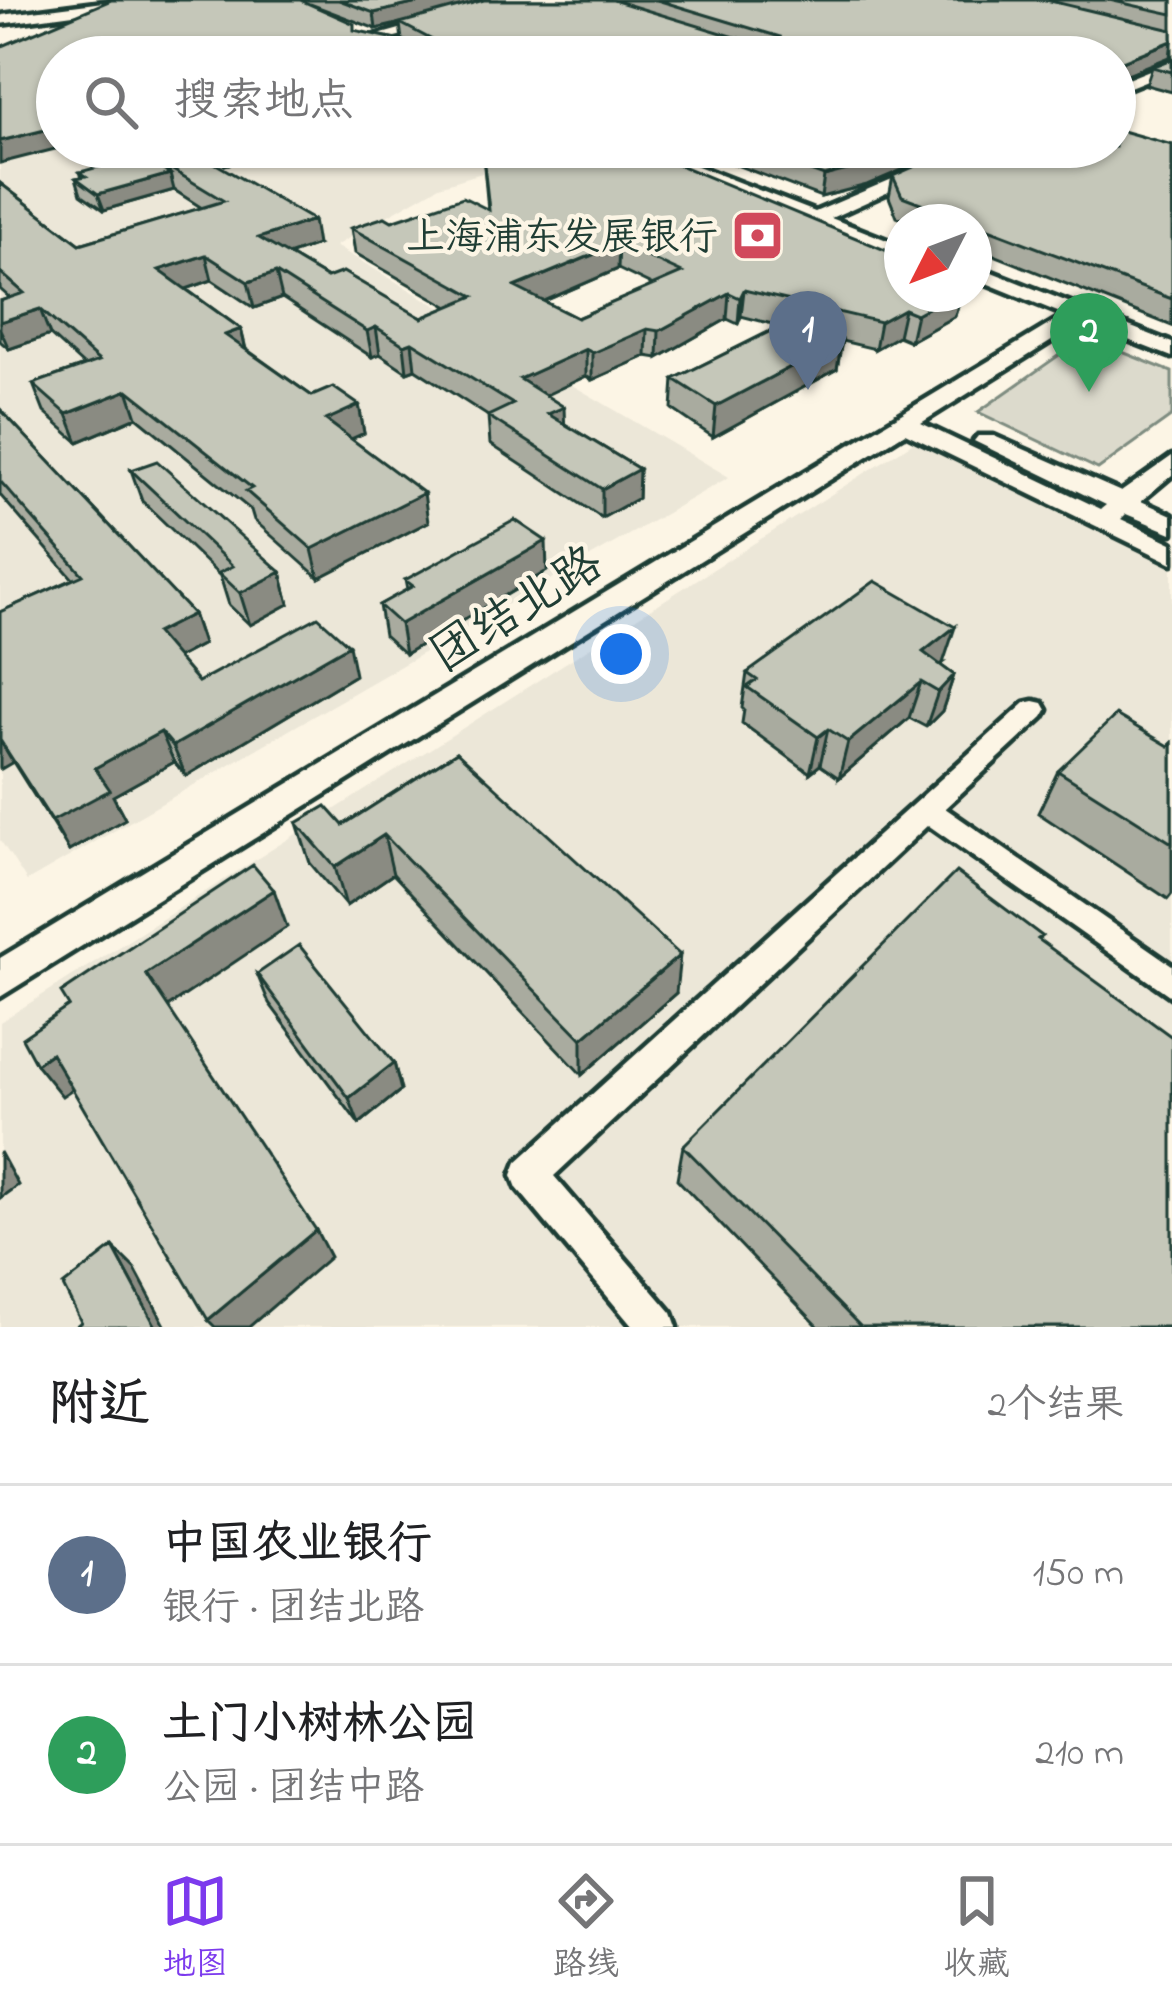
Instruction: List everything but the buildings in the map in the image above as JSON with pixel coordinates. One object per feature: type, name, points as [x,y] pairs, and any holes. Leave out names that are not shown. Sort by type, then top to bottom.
[{"type":"highway","points":[[6,14],[83,0]]},
{"type":"highway","points":[[6,14],[104,0]]},
{"type":"highway","points":[[6,14],[168,0]]},
{"type":"highway","points":[[6,14],[135,3]]},
{"type":"main road","points":[[6,14],[46,0]]},
{"type":"main road","points":[[64,28],[135,3],[168,0]]},
{"type":"main road","points":[[86,20],[193,0]]},
{"type":"main road","points":[[6,14],[38,29],[35,35]]},
{"type":"street","points":[[373,36],[465,16]]},
{"type":"street","points":[[1136,80],[1172,65]]},
{"type":"street","points":[[691,168],[884,237]]},
{"type":"street","points":[[706,168],[884,244]]},
{"type":"street","points":[[821,216],[932,168]]},
{"type":"street","points":[[992,279],[1075,317]]},
{"type":"street","points":[[992,287],[1172,355]]},
{"type":"street","name":"团结北路","points":[[0,979],[1075,317]]},
{"type":"street","points":[[915,418],[1117,519],[1172,554]]},
{"type":"street","points":[[1117,519],[1172,463]]},
{"type":"street","points":[[1117,519],[1160,519],[1172,495]]},
{"type":"street","points":[[658,1327],[530,1175],[1034,710]]},
{"type":"street","points":[[927,810],[1172,983]]},
{"type":"shaded area","points":[[0,131],[36,141],[36,168],[498,168],[439,186],[335,246],[729,477],[27,881],[0,840]]},
{"type":"shaded area","points":[[1085,337],[1172,372],[1172,416],[1098,469],[978,412]]},
{"type":"shaded area","points":[[917,440],[1172,567],[1172,1327],[0,1327],[0,1022]]},
{"type":"place","name":"上海浦东发展银行","points":[[757,235]]},
{"type":"place","name":"中国农业银行","points":[[808,390]]},
{"type":"place","name":"土门小树林公园","points":[[1089,392]]}]
